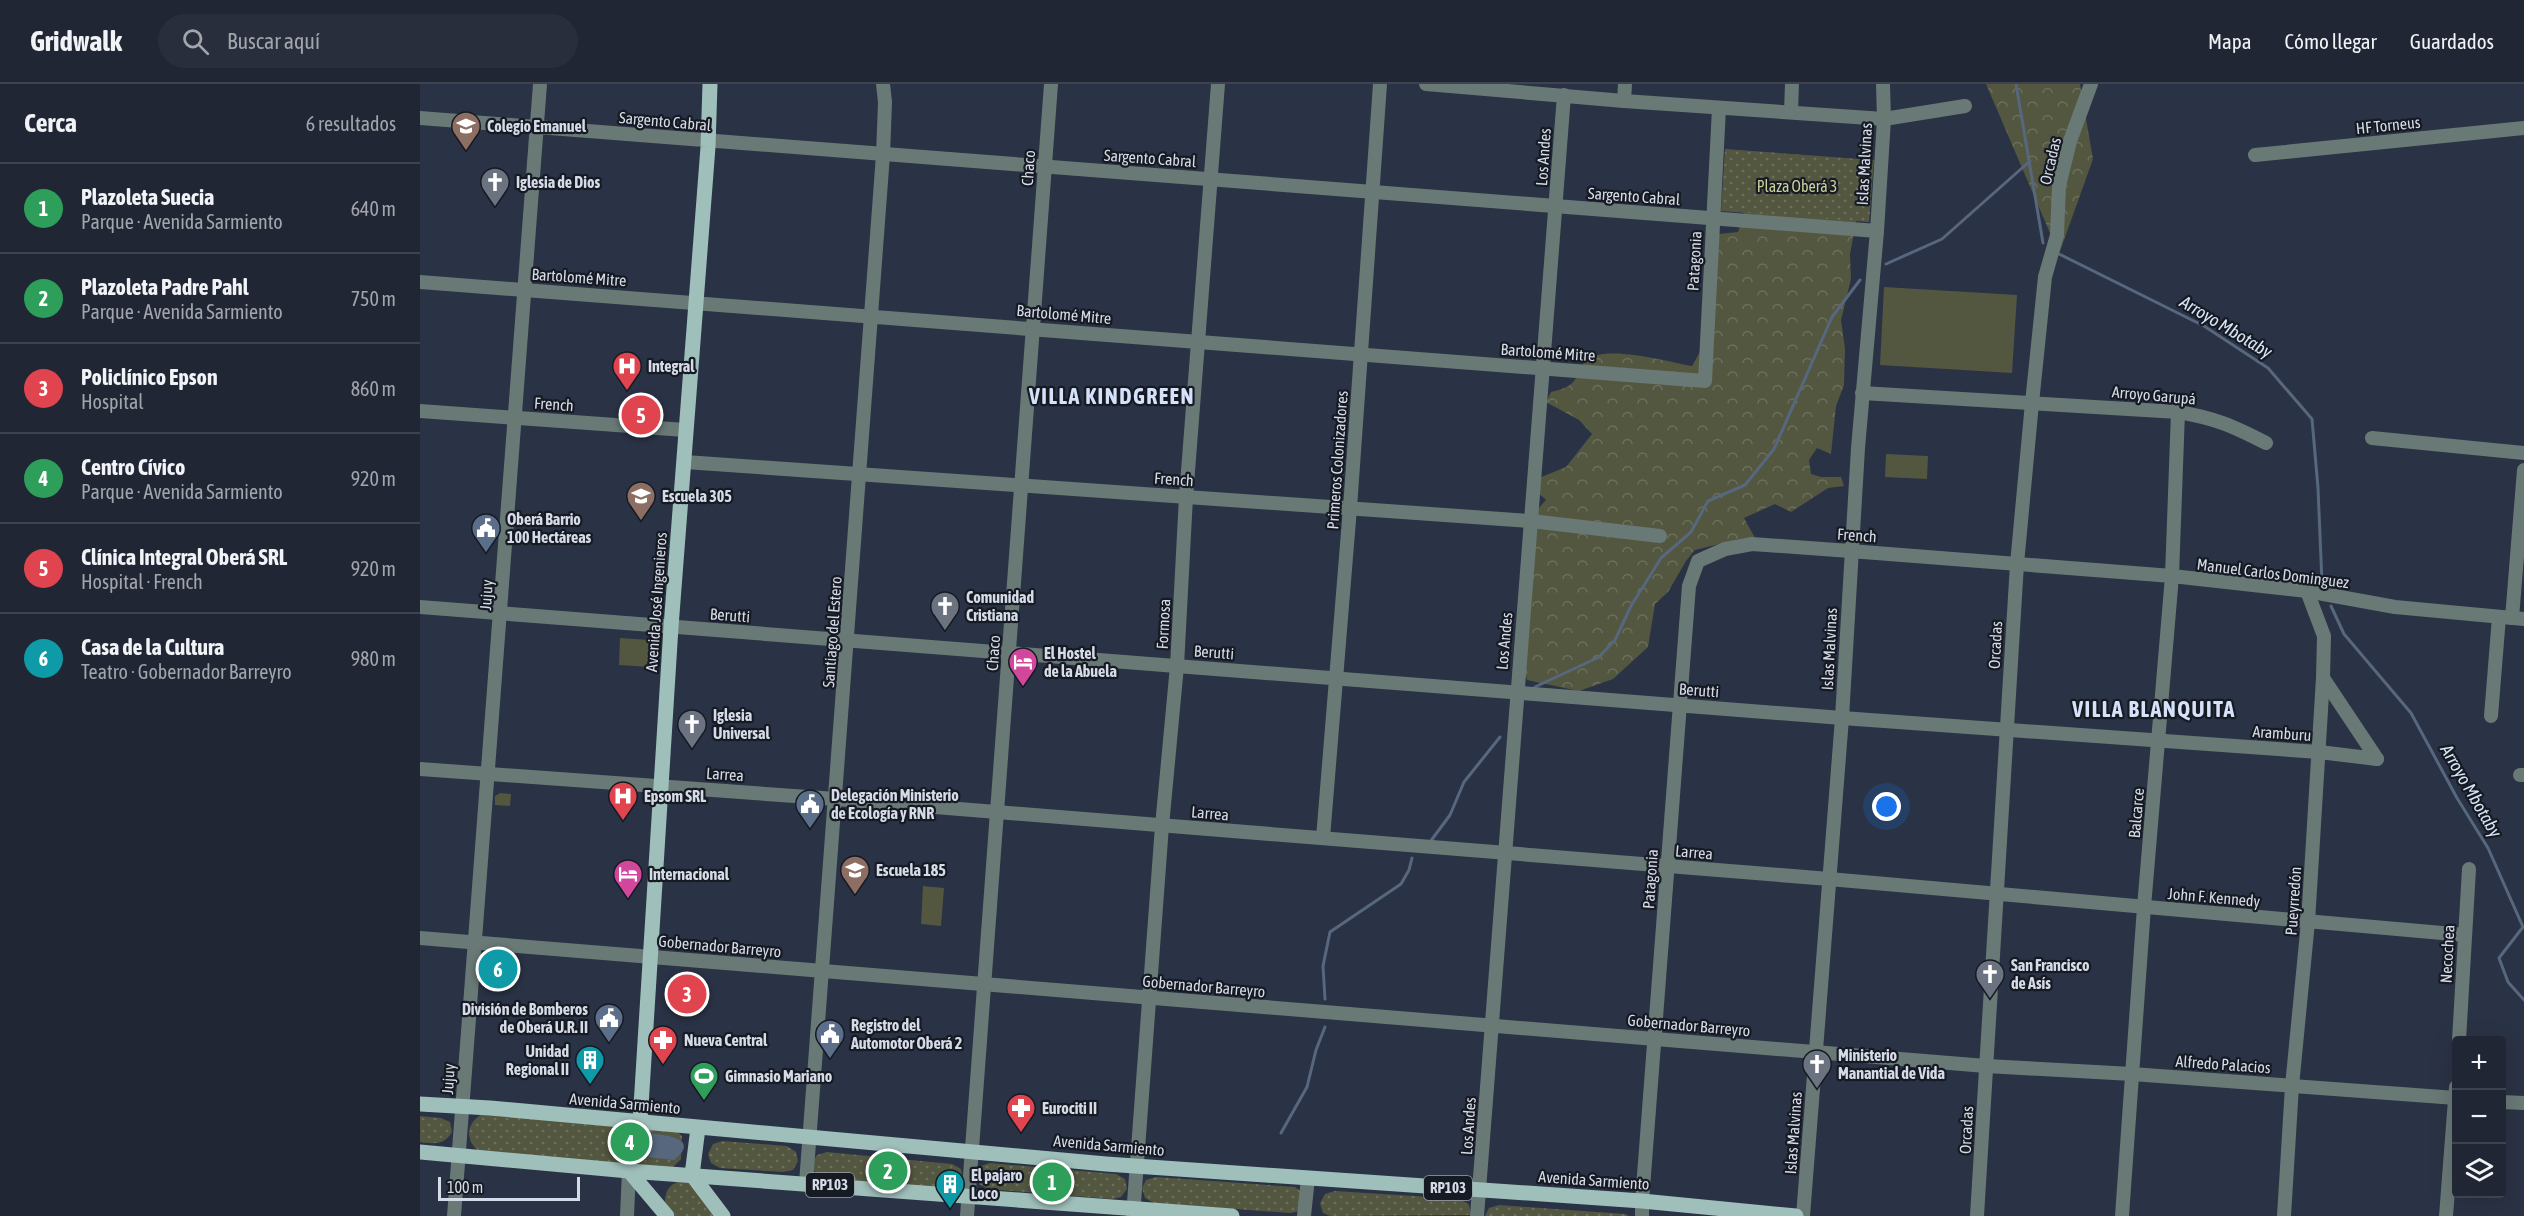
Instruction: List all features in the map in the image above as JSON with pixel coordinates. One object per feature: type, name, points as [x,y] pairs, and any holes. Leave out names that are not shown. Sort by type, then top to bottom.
[{"type":"main road","name":"Avenida José Ingenieros","points":[[640,1122],[671,627],[685,462],[685,430],[708,141],[710,84]]},
{"type":"main road","name":"Avenida Sarmiento","points":[[420,1104],[490,1108],[1136,1166],[1479,1190],[1642,1209],[1796,1216]]},
{"type":"main road","points":[[698,1128],[692,1175],[723,1216]]},
{"type":"main road","name":"RP103","points":[[420,1152],[629,1171],[969,1196],[1133,1212],[1232,1216]]},
{"type":"main road","points":[[629,1171],[666,1216]]},
{"type":"street","name":"Jujuy","points":[[454,1216],[540,84]]},
{"type":"street","name":"Santiago del Estero","points":[[806,1183],[883,155],[885,102],[883,84]]},
{"type":"street","name":"Chaco","points":[[967,1216],[1051,84]]},
{"type":"street","name":"Formosa","points":[[1133,1212],[1162,826],[1177,666],[1186,497],[1218,84]]},
{"type":"street","name":"Primeros Colonizadores","points":[[1323,838],[1350,508],[1380,84]]},
{"type":"street","points":[[1426,84],[1624,101],[1884,118],[1965,106]]},
{"type":"street","points":[[1624,101],[1625,84]]},
{"type":"street","points":[[1791,112],[1792,84]]},
{"type":"street","name":"Islas Malvinas","points":[[1803,1216],[1842,718],[1850,551],[1877,231],[1884,118],[1883,84]]},
{"type":"street","name":"Orcadas","points":[[1977,1216],[2017,564],[2032,403],[2045,277],[2057,235],[2059,186],[2070,141],[2091,84]]},
{"type":"street","name":"Los Andes","points":[[1477,1216],[1564,95]]},
{"type":"street","name":"Patagonia","points":[[1705,381],[1719,108]]},
{"type":"street","name":"Sargento Cabral","points":[[420,118],[1877,231]]},
{"type":"street","name":"HF Torneus","points":[[2255,155],[2524,128]]},
{"type":"street","name":"Bartolomé Mitre","points":[[420,282],[1705,381]]},
{"type":"street","points":[[1862,393],[2032,403]]},
{"type":"street","name":"Arroyo Garupá","points":[[2032,403],[2178,412],[2211,417],[2266,443]]},
{"type":"street","name":"French","points":[[420,411],[685,430]]},
{"type":"street","name":"Balcarce","points":[[2122,1216],[2144,907],[2172,576],[2178,412]]},
{"type":"street","points":[[2373,438],[2524,453]]},
{"type":"street","name":"French","points":[[685,462],[1531,521],[1660,536]]},
{"type":"street","points":[[2491,716],[2512,618],[2524,471]]},
{"type":"street","name":"French","points":[[1698,561],[1725,549],[1752,544],[2017,564]]},
{"type":"street","name":"Patagonia","points":[[1642,1209],[1689,586],[1698,561]]},
{"type":"street","name":"Manuel Carlos Dominguez","points":[[2017,564],[2172,576],[2307,591],[2395,607],[2512,618]]},
{"type":"street","name":"Pueyrredón","points":[[2284,1216],[2292,1086],[2308,922],[2323,678],[2324,636],[2307,591]]},
{"type":"street","name":"Berutti","points":[[420,607],[2006,730]]},
{"type":"street","name":"Aramburu","points":[[2006,730],[2319,752],[2376,759],[2323,678]]},
{"type":"street","name":"Larrea","points":[[420,769],[836,799],[1997,894]]},
{"type":"street","name":"Necochea","points":[[2459,1036],[2469,868]]},
{"type":"street","name":"John F. Kennedy","points":[[1997,894],[2465,935]]},
{"type":"street","name":"Gobernador Barreyro","points":[[420,938],[1986,1066]]},
{"type":"street","name":"Alfredo Palacios","points":[[1986,1066],[2132,1074],[2452,1098]]},
{"type":"street","points":[[2506,1102],[2524,1103]]},
{"type":"street","points":[[2446,1216],[2452,1144]]},
{"type":"street","points":[[627,1216],[629,1171]]},
{"type":"street","points":[[1304,1216],[1308,1178]]},
{"type":"green space","points":[[1986,84],[2080,84],[2093,159],[2059,254]]},
{"type":"green space","name":"Plaza Oberá 3","points":[[1725,149],[1874,160],[1869,222],[1721,211]]},
{"type":"green space","points":[[1796,154],[1820,158],[1857,216],[1850,254],[1851,279],[1841,320],[1845,349],[1844,385],[1836,406],[1831,454],[1817,448],[1809,460],[1811,474],[1821,477],[1841,477],[1844,486],[1828,488],[1791,512],[1775,504],[1744,518],[1755,538],[1739,539],[1695,550],[1668,592],[1655,604],[1648,647],[1613,679],[1579,691],[1527,680],[1523,662],[1537,510],[1546,500],[1539,493],[1539,478],[1566,467],[1592,434],[1579,420],[1546,402],[1551,392],[1571,384],[1585,361],[1596,356],[1622,354],[1692,366],[1711,332],[1719,234],[1738,232],[1744,214],[1731,191],[1777,161]]},
{"type":"green space","points":[[1884,287],[2017,295],[2012,373],[1880,365]]},
{"type":"green space","points":[[1886,454],[1928,456],[1927,479],[1885,477]]},
{"type":"green space","points":[[620,638],[649,640],[652,644],[650,667],[619,665]]},
{"type":"green space","points":[[500,793],[511,794],[510,806],[495,805],[495,796]]},
{"type":"green space","points":[[923,886],[944,888],[941,926],[921,924]]},
{"type":"green space","points":[[482,1114],[673,1128],[682,1136],[681,1159],[672,1168],[480,1152],[472,1143],[469,1133],[472,1123]]},
{"type":"green space","points":[[420,1116],[441,1118],[450,1122],[452,1132],[439,1143],[420,1142]]},
{"type":"green space","points":[[722,1141],[787,1146],[796,1152],[798,1161],[793,1170],[783,1172],[720,1168],[711,1163],[708,1154],[713,1144]]},
{"type":"green space","points":[[827,1152],[952,1164],[961,1169],[963,1179],[957,1187],[948,1189],[824,1178],[815,1173],[812,1163],[817,1155]]},
{"type":"green space","points":[[990,1163],[1116,1174],[1125,1179],[1127,1189],[1121,1197],[1112,1199],[988,1189],[979,1184],[976,1175],[981,1166]]},
{"type":"green space","points":[[1156,1177],[1295,1187],[1303,1193],[1300,1211],[1290,1213],[1154,1203],[1145,1198],[1142,1188],[1146,1180]]},
{"type":"green space","points":[[679,1181],[689,1183],[717,1216],[676,1216],[665,1203],[665,1199],[668,1189]]},
{"type":"green space","points":[[1335,1191],[1461,1199],[1469,1205],[1471,1215],[1330,1216],[1323,1213],[1320,1203],[1325,1194]]},
{"type":"green space","points":[[1499,1205],[1629,1216],[1485,1216],[1489,1208]]},
{"type":"water","points":[[643,1133],[675,1138],[684,1146],[682,1152],[674,1160],[640,1156]]},
{"type":"waterway","name":"Arroyo Mbotaby","points":[[2016,84],[2043,243]]},
{"type":"waterway","points":[[1886,264],[1942,239],[2030,161]]},
{"type":"waterway","name":"Arroyo Mbotaby","points":[[2059,254],[2204,326],[2268,368],[2312,419],[2322,583]]},
{"type":"waterway","points":[[1535,687],[1599,657],[1615,640],[1631,606],[1661,558],[1691,532],[1708,501],[1745,485],[1774,449],[1832,317],[1860,280]]},
{"type":"waterway","name":"Arroyo Mbotaby","points":[[2331,606],[2344,634],[2411,713],[2457,798],[2488,848],[2523,927],[2499,958],[2508,982],[2524,1000]]},
{"type":"waterway","points":[[1430,842],[1450,815],[1464,782],[1500,737]]},
{"type":"waterway","points":[[1325,999],[1323,966],[1330,932],[1401,884],[1409,870],[1412,858]]},
{"type":"waterway","points":[[1281,1133],[1307,1087],[1316,1050],[1325,1027]]},
{"type":"place","name":"Colegio Emanuel","points":[[466,152]]},
{"type":"place","name":"Iglesia de Dios","points":[[495,208]]},
{"type":"place","name":"Integral","points":[[627,392]]},
{"type":"place","name":"Clínica Integral Oberá SRL","points":[[641,415]]},
{"type":"place","name":"Escuela 305","points":[[641,522]]},
{"type":"place","name":"Oberá Barrio 100 Hectáreas","points":[[486,554]]},
{"type":"place","name":"Comunidad Cristiana","points":[[945,632]]},
{"type":"place","name":"El Hostel de la Abuela","points":[[1023,688]]},
{"type":"place","name":"Iglesia Universal","points":[[692,750]]},
{"type":"place","name":"Epsom SRL","points":[[623,822]]},
{"type":"place","name":"Delegación Ministerio de Ecología y RNR","points":[[810,830]]},
{"type":"place","name":"Escuela 185","points":[[855,896]]},
{"type":"place","name":"Internacional","points":[[628,900]]},
{"type":"place","name":"Casa de la Cultura","points":[[498,969]]},
{"type":"place","name":"Policlínico Epson","points":[[687,994]]},
{"type":"place","name":"San Francisco de Asís","points":[[1990,1000]]},
{"type":"place","name":"División de Bomberos de Oberá U.R. II","points":[[609,1044]]},
{"type":"place","name":"Registro del Automotor Oberá 2","points":[[830,1060]]},
{"type":"place","name":"Nueva Central","points":[[663,1066]]},
{"type":"place","name":"Unidad Regional II","points":[[590,1086]]},
{"type":"place","name":"Ministerio Manantial de Vida","points":[[1817,1090]]},
{"type":"place","name":"Gimnasio Mariano","points":[[704,1102]]},
{"type":"place","name":"Eurociti II","points":[[1021,1134]]},
{"type":"place","name":"Centro Cívico","points":[[630,1142]]},
{"type":"place","name":"Plazoleta Padre Pahl","points":[[888,1171]]},
{"type":"place","name":"Plazoleta Suecia","points":[[1052,1182]]},
{"type":"place","name":"El pajaro Loco","points":[[950,1210]]},
{"type":"district","name":"VILLA KINDGREEN","points":[[1112,396]]},
{"type":"district","name":"VILLA BLANQUITA","points":[[2154,709]]}]
